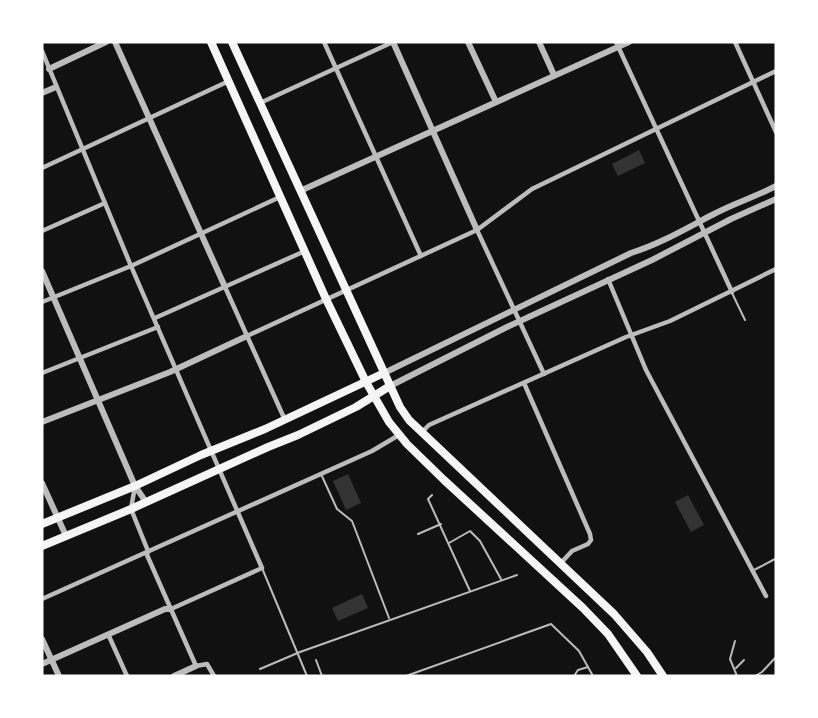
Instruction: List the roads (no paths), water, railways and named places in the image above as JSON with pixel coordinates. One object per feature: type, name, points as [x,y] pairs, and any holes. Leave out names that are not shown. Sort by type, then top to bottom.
[{"type":"highway","points":[[211,42],[326,299],[366,382],[389,423],[444,480],[584,608],[623,652],[638,676]]},
{"type":"highway","points":[[232,42],[400,407],[420,433],[631,633],[663,676]]},
{"type":"main road","points":[[42,524],[285,420],[384,373]]},
{"type":"main road","points":[[42,546],[298,435],[390,386]]},
{"type":"street","points":[[49,69],[106,42]]},
{"type":"street","points":[[115,42],[285,420]]},
{"type":"street","points":[[324,42],[421,256]]},
{"type":"street","points":[[260,103],[393,42],[544,374]]},
{"type":"street","points":[[468,42],[496,102]]},
{"type":"street","points":[[539,42],[554,75]]},
{"type":"street","points":[[300,191],[617,44],[628,42]]},
{"type":"street","points":[[735,42],[776,132]]},
{"type":"street","points":[[617,44],[732,291]]},
{"type":"street","points":[[42,51],[131,266],[262,568],[42,664]]},
{"type":"street","points":[[42,422],[176,369],[477,230],[532,189],[776,71]]},
{"type":"street","points":[[42,168],[229,81]]},
{"type":"street","points":[[42,93],[56,87]]},
{"type":"street","points":[[384,373],[776,186]]},
{"type":"street","points":[[42,302],[131,266],[280,197]]},
{"type":"street","points":[[390,386],[776,199]]},
{"type":"street","points":[[42,231],[105,203]]},
{"type":"street","points":[[154,318],[305,252]]},
{"type":"street","points":[[420,433],[429,425],[633,335],[670,321],[776,269]]},
{"type":"street","points":[[42,271],[135,486],[146,502]]},
{"type":"street","points":[[608,279],[646,370],[766,596]]},
{"type":"street","points":[[42,373],[158,327]]},
{"type":"street","points":[[524,383],[591,540],[588,544],[572,551],[560,564]]},
{"type":"street","points":[[42,599],[372,451],[399,435]]},
{"type":"street","points":[[42,483],[66,536]]},
{"type":"street","points":[[135,486],[131,509],[148,551],[147,555],[196,666]]},
{"type":"street","points":[[108,634],[127,676]]},
{"type":"street","points":[[42,639],[59,676]]},
{"type":"street","points":[[174,676],[196,666],[207,664],[214,676]]},
{"type":"lane","points":[[732,291],[745,320]]},
{"type":"lane","points":[[321,474],[337,509],[352,521],[390,619]]},
{"type":"lane","points":[[432,495],[428,499],[470,591]]},
{"type":"lane","points":[[418,534],[441,524]]},
{"type":"lane","points":[[449,543],[470,531],[480,541],[501,580]]},
{"type":"lane","points":[[754,570],[774,559]]},
{"type":"lane","points":[[262,568],[307,676]]},
{"type":"lane","points":[[261,669],[390,619],[517,575]]},
{"type":"lane","points":[[406,676],[551,624],[579,651],[593,676]]},
{"type":"lane","points":[[735,641],[730,659],[737,676]]},
{"type":"lane","points":[[754,676],[762,672],[776,657]]},
{"type":"lane","points":[[316,660],[321,676]]},
{"type":"lane","points":[[735,669],[744,660]]},
{"type":"lane","points":[[574,676],[578,670],[588,667]]}]
